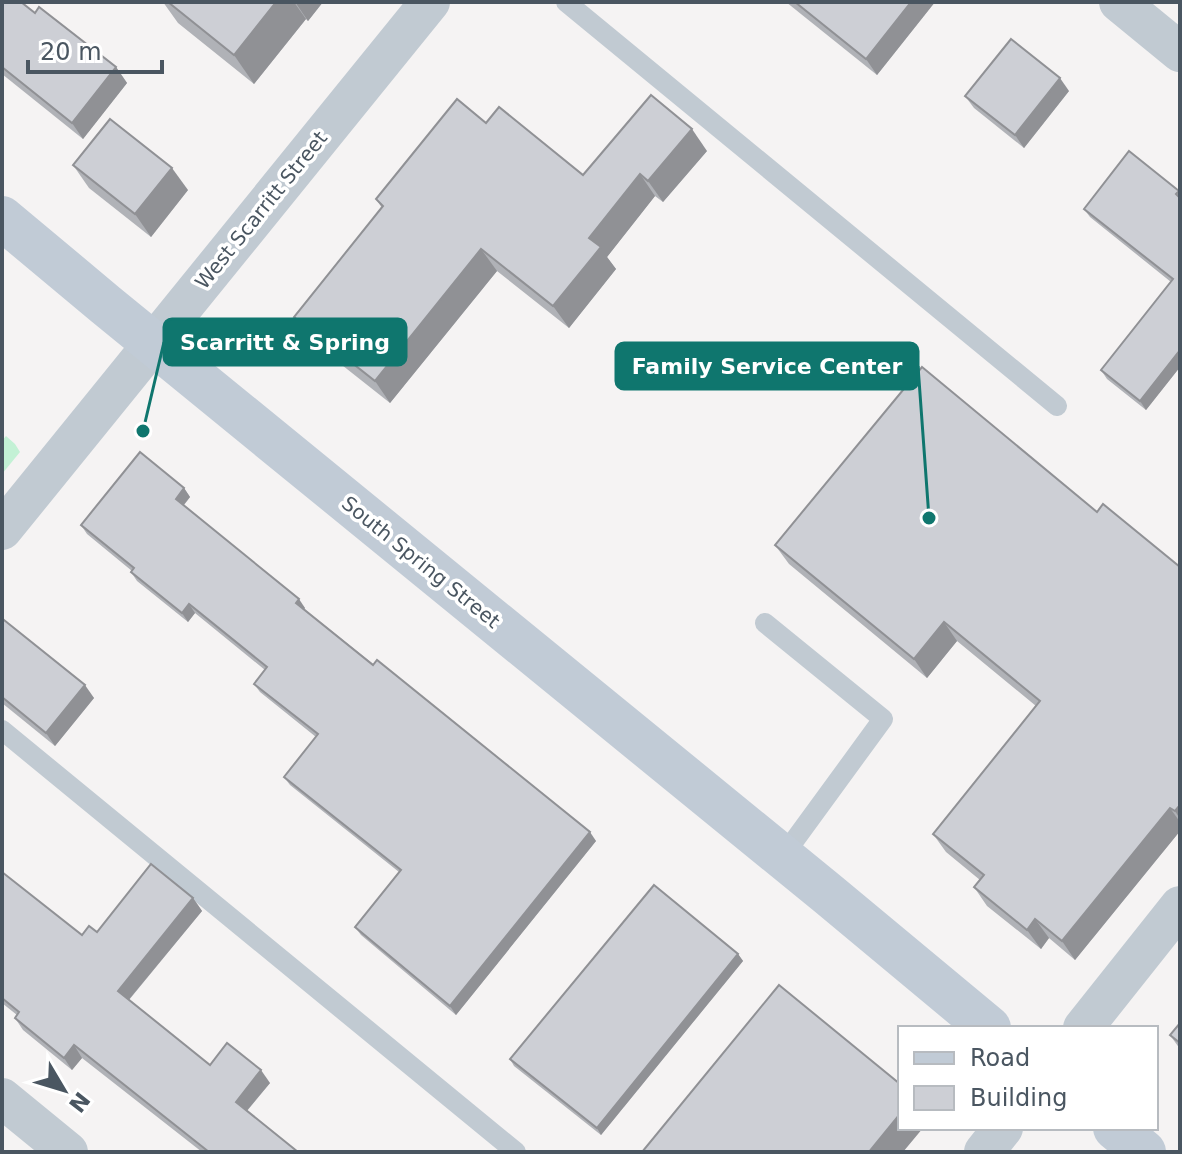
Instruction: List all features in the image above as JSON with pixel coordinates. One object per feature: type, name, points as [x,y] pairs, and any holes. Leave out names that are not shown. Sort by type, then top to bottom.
[{"type":"street","points":[[1119,2],[1180,52]]},
{"type":"street","name":"West Scarritt Street","points":[[2,530],[428,3]]},
{"type":"street","name":"South Spring Street","points":[[2,218],[987,1026]]},
{"type":"street","points":[[1085,1026],[1180,906]]},
{"type":"street","points":[[2,1098],[68,1152]]},
{"type":"street","points":[[984,1152],[1001,1130]]},
{"type":"street","points":[[1117,1130],[1144,1152]]},
{"type":"lane","points":[[566,2],[1057,406]]},
{"type":"lane","points":[[765,623],[883,719],[783,856]]},
{"type":"lane","points":[[2,730],[516,1152]]},
{"type":"green space","points":[[6,436],[20,452],[2,474],[2,441]]},
{"type":"building","points":[[2,2],[21,2],[35,13],[39,7],[116,67],[72,123],[2,67]]},
{"type":"building","points":[[168,2],[276,2],[234,55]]},
{"type":"building","points":[[795,2],[911,2],[866,59]]},
{"type":"building","points":[[1011,39],[1060,78],[1015,135],[965,96]]},
{"type":"building","points":[[651,95],[692,129],[648,181],[640,174],[589,238],[601,247],[553,306],[481,249],[375,381],[294,317],[383,206],[376,199],[457,99],[486,123],[499,107],[583,175]]},
{"type":"building","points":[[110,119],[172,168],[135,214],[73,165]]},
{"type":"building","points":[[1129,151],[1179,191],[1176,194],[1180,198],[1180,350],[1140,401],[1101,370],[1173,279],[1084,209]]},
{"type":"building","points":[[922,367],[1097,512],[1103,504],[1180,567],[1180,805],[1175,811],[1170,808],[1062,941],[1035,919],[1027,930],[974,887],[984,875],[933,834],[1040,701],[944,622],[914,659],[775,545]]},
{"type":"building","points":[[140,452],[184,488],[176,499],[299,599],[296,603],[373,665],[377,660],[590,832],[450,1006],[355,927],[401,870],[284,777],[318,734],[254,684],[267,667],[189,604],[182,613],[131,572],[134,568],[81,525]]},
{"type":"building","points":[[4,620],[85,685],[46,733],[2,697]]},
{"type":"building","points":[[151,864],[193,898],[118,991],[210,1065],[227,1043],[261,1070],[236,1102],[298,1152],[209,1152],[74,1045],[64,1058],[15,1018],[19,1012],[2,998],[2,872],[82,935],[89,926],[97,932]]},
{"type":"building","points":[[654,885],[738,954],[597,1128],[510,1059]]},
{"type":"building","points":[[779,985],[898,1082],[898,1116],[869,1152],[642,1152]]},
{"type":"building","points":[[1180,1023],[1180,1043],[1170,1035]]},
{"type":"place","name":"Scarritt & Spring","points":[[143,431]]},
{"type":"place","name":"Family Service Center","points":[[929,518]]}]
